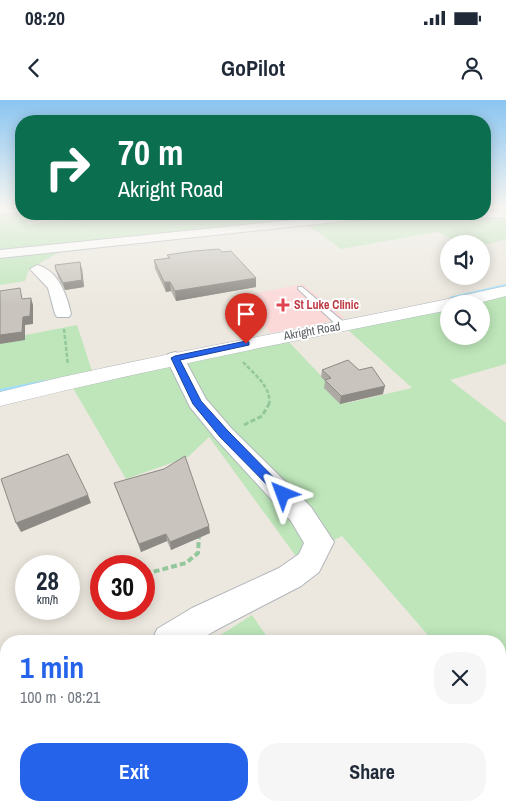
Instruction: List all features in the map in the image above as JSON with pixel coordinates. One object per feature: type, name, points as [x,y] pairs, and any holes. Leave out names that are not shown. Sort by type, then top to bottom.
[{"type":"street","points":[[0,254],[141,239]]},
{"type":"street","points":[[37,269],[45,274],[56,287],[61,298],[63,314]]},
{"type":"street","points":[[489,295],[506,291]]},
{"type":"street","name":"Akright Road","points":[[0,399],[70,381],[175,358],[440,307]]},
{"type":"street","points":[[175,358],[197,402],[224,434],[301,514],[309,529],[320,542],[309,562],[290,577],[204,619],[179,635]]},
{"type":"lane","points":[[300,288],[343,326]]},
{"type":"path","points":[[63,314],[70,381]]},
{"type":"path","points":[[224,434],[264,415],[270,402],[268,390],[229,347]]},
{"type":"path","points":[[155,572],[186,564],[198,553],[200,536],[196,528]]},
{"type":"shaded area","points":[[303,284],[345,318],[271,333],[241,296]]},
{"type":"green space","points":[[0,239],[128,239],[0,253]]},
{"type":"green space","points":[[327,239],[396,239],[341,249]]},
{"type":"green space","points":[[490,239],[505,239],[490,243]]},
{"type":"green space","points":[[65,249],[29,269],[25,281],[0,285],[0,256]]},
{"type":"green space","points":[[506,294],[506,364],[450,380],[506,423],[506,635],[428,635],[342,536],[298,559],[209,437],[188,457],[126,479],[73,388],[287,340],[347,403],[412,388],[346,328],[440,311],[440,345],[490,345],[490,299]]},
{"type":"green space","points":[[77,325],[92,371],[0,390],[0,340]]},
{"type":"green space","points":[[252,615],[266,635],[220,635]]},
{"type":"building","points":[[219,249],[222,252],[231,251],[256,278],[175,291],[170,282],[164,282],[154,260],[170,258],[167,255]]},
{"type":"building","points":[[80,262],[82,280],[63,283],[55,265]]},
{"type":"building","points":[[20,288],[22,299],[31,298],[30,316],[23,317],[22,332],[0,335],[0,291]]},
{"type":"building","points":[[348,360],[359,370],[372,367],[385,386],[341,396],[325,380],[331,378],[322,370]]},
{"type":"building","points":[[68,454],[88,495],[16,523],[1,479]]},
{"type":"building","points":[[185,456],[209,526],[170,542],[166,534],[139,544],[114,483],[164,469]]},
{"type":"waterway","points":[[460,295],[506,285]]},
{"type":"waterway","points":[[0,391],[45,382]]},
{"type":"place","name":"St Luke Clinic","points":[[283,305]]},
{"type":"route","points":[[246,344],[175,358],[197,402],[224,434],[283,494]]}]
